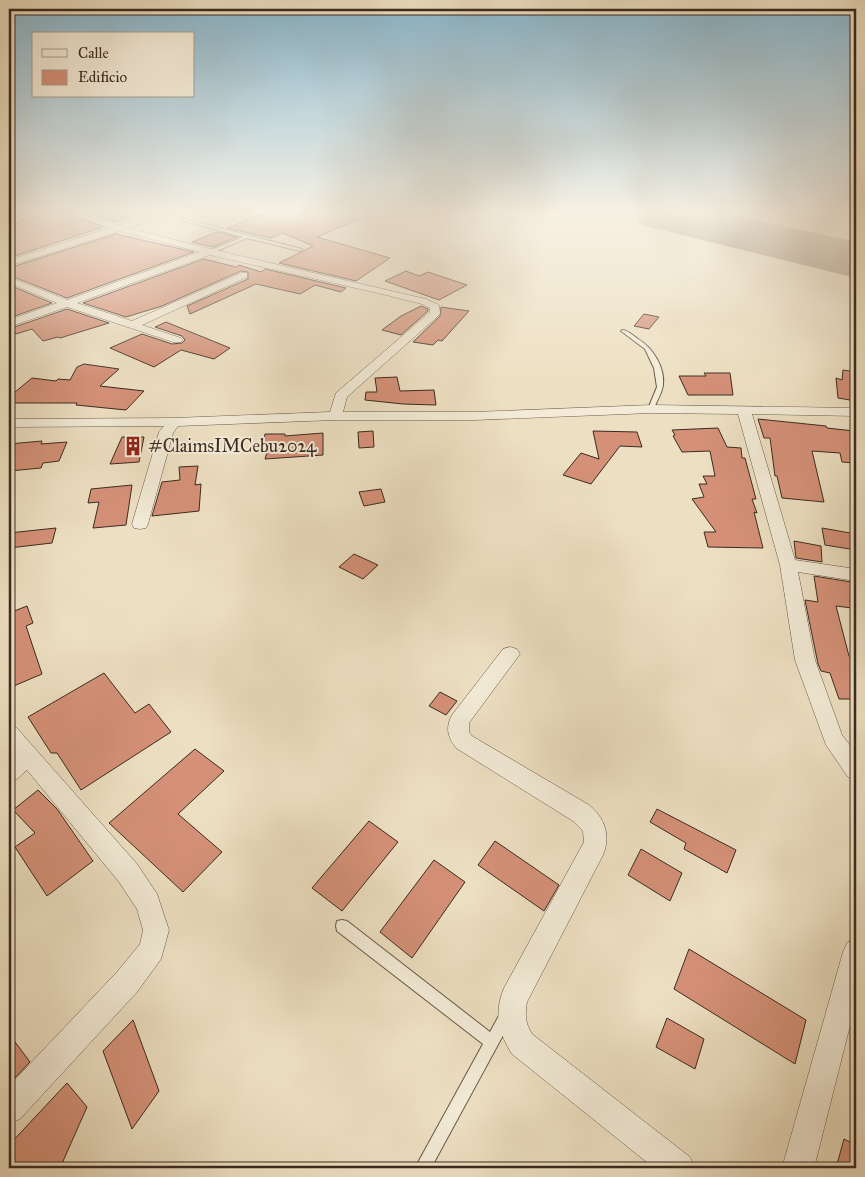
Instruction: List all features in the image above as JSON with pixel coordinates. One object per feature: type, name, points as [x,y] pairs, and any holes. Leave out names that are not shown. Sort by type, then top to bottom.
[{"type":"street","points":[[9,324],[162,269]]},
{"type":"street","points":[[288,269],[357,284],[426,302],[435,307],[435,313],[341,396],[335,416]]},
{"type":"street","points":[[133,325],[244,275]]},
{"type":"street","points":[[9,280],[66,303],[178,340]]},
{"type":"street","points":[[9,423],[174,422],[335,416],[475,416],[651,410],[856,412]]},
{"type":"street","points":[[744,411],[788,565],[805,660],[833,740],[856,770]]},
{"type":"street","points":[[140,524],[166,432],[174,422]]},
{"type":"street","points":[[788,565],[856,574]]},
{"type":"street","points":[[510,654],[459,721],[460,738],[582,813],[595,829],[597,842],[514,998],[512,1026],[522,1044],[679,1168]]},
{"type":"street","points":[[9,733],[19,764],[128,874],[148,903],[156,930],[152,950],[128,982],[9,1108]]},
{"type":"street","points":[[798,1168],[856,952]]},
{"type":"lane","points":[[624,331],[631,338],[644,345],[651,353],[656,365],[660,385],[651,410]]},
{"type":"lane","points":[[342,926],[492,1042]]},
{"type":"lane","points":[[423,1168],[512,1007]]},
{"type":"building","points":[[9,269],[147,269],[67,298],[9,275]]},
{"type":"building","points":[[177,269],[251,269],[261,272],[265,269],[346,288],[341,292],[315,285],[300,294],[256,284],[190,314],[187,306],[248,279],[248,272],[241,271],[162,306],[126,317],[83,303]]},
{"type":"building","points":[[304,269],[374,269],[356,281]]},
{"type":"building","points":[[406,271],[419,276],[428,272],[467,285],[439,300],[385,281]]},
{"type":"building","points":[[9,285],[52,303],[9,318]]},
{"type":"building","points":[[421,306],[428,309],[428,311],[401,335],[382,330],[401,316]]},
{"type":"building","points":[[441,307],[469,311],[442,341],[438,340],[433,345],[413,342],[440,316]]},
{"type":"building","points":[[67,309],[109,323],[60,338],[43,341],[32,329],[16,334],[9,329]]},
{"type":"building","points":[[644,314],[659,317],[649,329],[634,326]]},
{"type":"building","points":[[166,322],[230,348],[214,359],[181,350],[154,367],[110,348],[142,334],[172,344],[182,343],[185,340],[182,336],[155,327]]},
{"type":"building","points":[[84,364],[119,369],[100,386],[144,391],[126,410],[76,405],[77,403],[9,403],[9,397],[32,378],[56,381],[58,379],[70,380],[77,367]]},
{"type":"building","points":[[843,370],[856,372],[856,401],[838,398],[836,378],[842,380]]},
{"type":"building","points":[[704,373],[730,373],[733,395],[688,395],[679,376],[706,376]]},
{"type":"building","points":[[397,377],[400,391],[434,390],[436,405],[365,400],[366,392],[377,392],[375,378]]},
{"type":"building","points":[[758,419],[854,431],[856,437],[856,463],[842,462],[840,453],[812,451],[824,502],[782,498],[777,476],[775,476],[770,438],[764,438]]},
{"type":"building","points":[[718,428],[727,447],[741,448],[742,458],[745,458],[756,499],[752,499],[757,513],[754,512],[763,548],[708,547],[704,532],[716,532],[692,499],[704,497],[699,484],[707,484],[703,476],[715,476],[710,451],[682,452],[673,436],[675,435],[672,430]]},
{"type":"building","points":[[373,431],[374,447],[359,448],[358,432]]},
{"type":"building","points":[[593,431],[637,432],[642,447],[620,446],[591,484],[563,475],[581,453],[599,459]]},
{"type":"building","points":[[323,433],[323,455],[265,459],[269,446],[262,447],[265,434],[285,434],[285,436]]},
{"type":"building","name":"#ClaimsIMCebu2024","points":[[122,437],[144,437],[139,462],[110,464]]},
{"type":"building","points":[[42,441],[41,444],[67,442],[59,461],[43,463],[41,468],[9,471],[9,444]]},
{"type":"building","points":[[198,466],[195,485],[201,484],[199,511],[152,516],[162,482],[180,480],[179,467]]},
{"type":"building","points":[[132,485],[126,525],[93,528],[99,502],[88,503],[91,489]]},
{"type":"building","points":[[381,489],[385,502],[364,506],[359,492]]},
{"type":"building","points":[[56,528],[52,543],[9,548],[9,533]]},
{"type":"building","points":[[822,528],[856,534],[856,550],[825,545]]},
{"type":"building","points":[[794,541],[821,546],[822,562],[796,558]]},
{"type":"building","points":[[354,554],[378,565],[363,579],[339,567]]},
{"type":"building","points":[[814,576],[851,582],[855,601],[850,600],[852,608],[836,606],[849,656],[853,657],[856,668],[856,699],[839,699],[830,673],[821,671],[818,664],[805,600],[818,602]]},
{"type":"building","points":[[27,606],[33,623],[26,626],[42,674],[9,688],[9,613]]},
{"type":"building","points":[[104,673],[135,713],[149,704],[171,732],[81,790],[57,753],[51,753],[28,717]]},
{"type":"building","points":[[440,692],[457,701],[446,715],[429,706]]},
{"type":"building","points":[[195,749],[224,771],[178,814],[222,852],[183,892],[109,823]]},
{"type":"building","points":[[38,790],[57,809],[93,861],[47,896],[15,847],[35,833],[13,810]]},
{"type":"building","points":[[657,809],[736,850],[727,873],[684,849],[686,843],[650,822]]},
{"type":"building","points":[[369,821],[398,842],[342,911],[312,888]]},
{"type":"building","points":[[495,841],[559,885],[544,911],[478,865]]},
{"type":"building","points":[[641,849],[682,873],[670,901],[628,875]]},
{"type":"building","points":[[434,860],[465,882],[412,958],[380,932]]},
{"type":"building","points":[[689,949],[806,1020],[795,1064],[674,989]]},
{"type":"building","points":[[667,1018],[704,1039],[695,1069],[656,1047]]},
{"type":"building","points":[[133,1020],[159,1091],[132,1129],[103,1051]]},
{"type":"building","points":[[9,1034],[30,1062],[9,1084]]},
{"type":"building","points":[[67,1083],[87,1107],[60,1168],[16,1168],[9,1158],[9,1145]]},
{"type":"building","points":[[844,1139],[856,1145],[856,1168],[836,1168]]},
{"type":"place","name":"#ClaimsIMCebu2024","points":[[133,446]]}]
